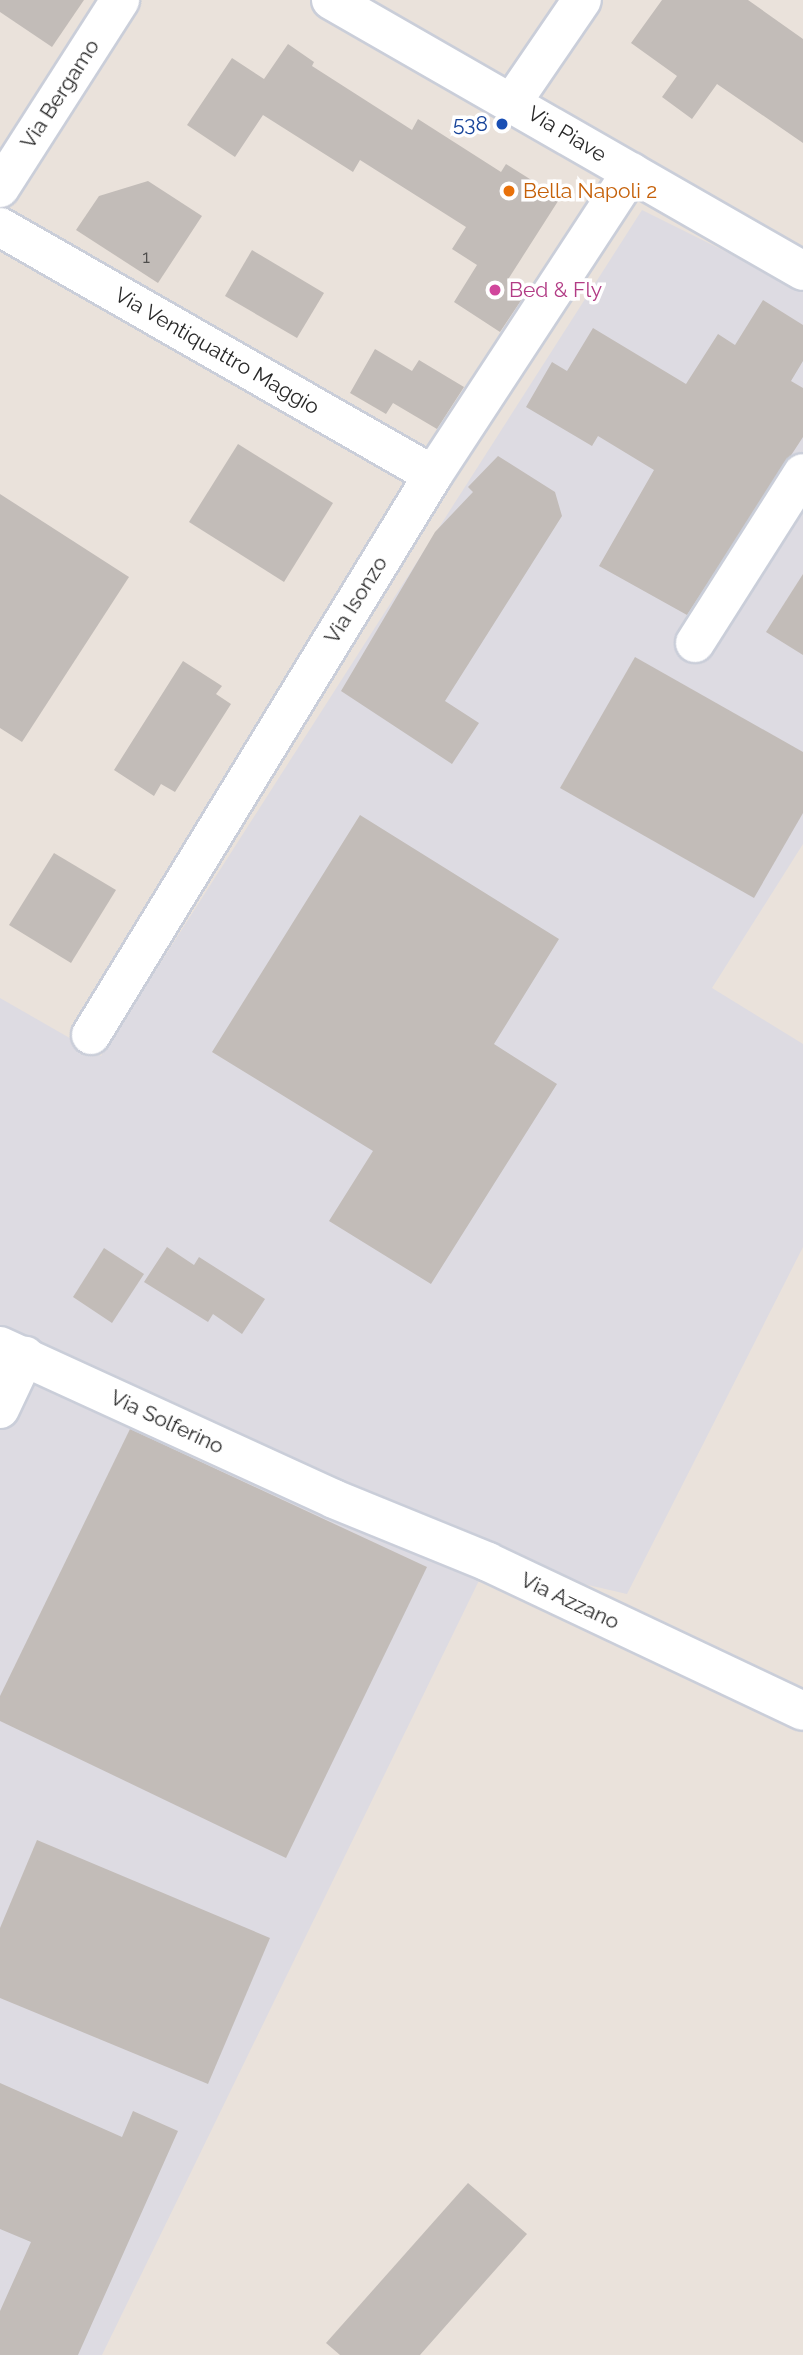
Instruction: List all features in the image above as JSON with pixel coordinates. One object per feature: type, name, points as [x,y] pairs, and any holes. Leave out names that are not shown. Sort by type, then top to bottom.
[{"type":"street","name":"Via Bergamo","points":[[0,188],[120,0]]},
{"type":"street","name":"Via Piave","points":[[331,0],[513,101],[631,173],[802,270]]},
{"type":"street","points":[[513,101],[582,0]]},
{"type":"street","name":"Via Isonzo","points":[[91,1035],[433,475],[631,173]]},
{"type":"street","name":"Via Ventiquattro Maggio","points":[[0,227],[433,475]]},
{"type":"street","points":[[695,643],[803,473]]},
{"type":"street","points":[[0,1409],[13,1351]]},
{"type":"street","name":"Via Solferino","points":[[13,1351],[334,1499]]},
{"type":"street","name":"Via Azzano","points":[[334,1499],[488,1562],[803,1711]]},
{"type":"shaded area","points":[[642,210],[803,290],[803,844],[712,988],[803,1044],[803,1247],[627,1594],[488,1562],[102,2355],[0,2355],[0,998],[101,1056]]},
{"type":"building","points":[[0,0],[84,0],[52,47],[0,12]]},
{"type":"building","points":[[662,0],[748,0],[803,39],[803,143],[717,84],[692,119],[662,97],[677,76],[631,43]]},
{"type":"building","points":[[288,44],[314,62],[312,66],[412,130],[418,119],[501,172],[506,164],[560,198],[507,281],[526,293],[500,332],[454,302],[477,265],[452,249],[466,227],[360,160],[353,172],[263,115],[235,157],[187,125],[232,58],[264,79]]},
{"type":"building","points":[[148,181],[202,216],[158,283],[76,230],[99,196]]},
{"type":"building","points":[[252,250],[324,293],[297,338],[225,296]]},
{"type":"building","points":[[763,300],[803,325],[803,361],[791,381],[803,388],[803,437],[687,615],[599,566],[654,470],[598,436],[592,446],[526,407],[552,362],[567,371],[593,328],[686,384],[718,334],[735,345]]},
{"type":"building","points":[[375,349],[412,371],[419,360],[464,387],[437,429],[393,403],[386,414],[350,393]]},
{"type":"building","points":[[238,444],[333,503],[284,582],[189,522]]},
{"type":"building","points":[[498,456],[555,492],[562,516],[445,701],[479,723],[452,764],[341,691],[435,532],[473,492],[468,487]]},
{"type":"building","points":[[0,494],[129,577],[22,742],[0,728]]},
{"type":"building","points":[[803,574],[803,655],[766,632]]},
{"type":"building","points":[[635,657],[803,752],[803,813],[754,898],[560,788]]},
{"type":"building","points":[[183,661],[222,686],[216,694],[231,704],[175,792],[161,784],[154,796],[114,770]]},
{"type":"building","points":[[360,815],[559,939],[494,1044],[557,1084],[431,1284],[329,1221],[373,1151],[212,1052]]},
{"type":"building","points":[[54,853],[116,890],[71,963],[9,925]]},
{"type":"building","points":[[167,1247],[194,1265],[199,1257],[265,1299],[242,1334],[213,1314],[208,1322],[144,1282]]},
{"type":"building","points":[[104,1248],[144,1274],[112,1323],[73,1297]]},
{"type":"building","points":[[130,1429],[427,1567],[286,1858],[0,1721],[0,1696]]},
{"type":"building","points":[[37,1840],[270,1938],[208,2084],[0,1998],[0,1928]]},
{"type":"building","points":[[0,2083],[122,2137],[133,2111],[178,2131],[78,2355],[0,2355],[0,2311],[31,2242],[0,2229]]},
{"type":"building","points":[[468,2183],[527,2234],[420,2355],[340,2355],[326,2343]]},
{"type":"place","name":"538","points":[[502,124]]},
{"type":"place","name":"Bella Napoli 2","points":[[509,191]]},
{"type":"place","name":"Bed & Fly","points":[[495,290]]}]
